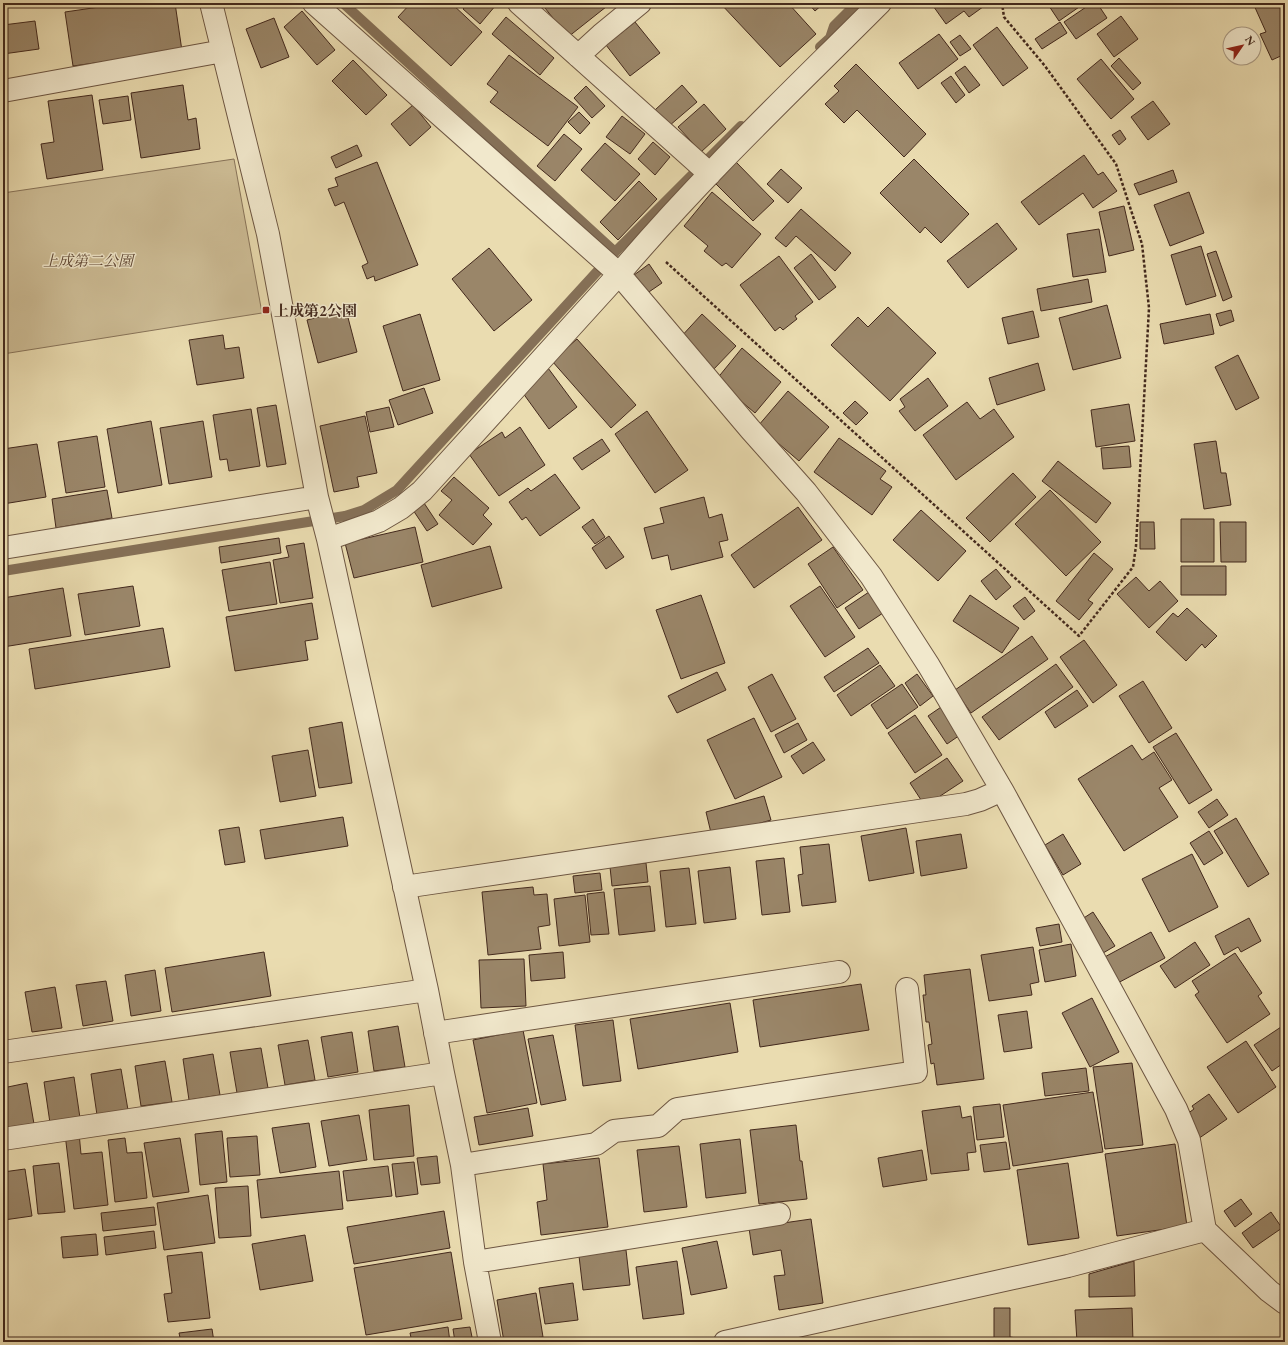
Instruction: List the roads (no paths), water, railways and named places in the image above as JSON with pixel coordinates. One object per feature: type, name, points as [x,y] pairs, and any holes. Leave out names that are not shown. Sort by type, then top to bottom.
[{"type":"street","points":[[211,3],[268,234],[319,503],[436,1033],[462,1164],[475,1262],[490,1342]]},
{"type":"street","points":[[314,3],[609,265],[806,492],[871,576],[929,666],[1002,790],[1176,1109],[1189,1140],[1204,1230],[1269,1291],[1285,1303]]},
{"type":"street","points":[[519,3],[703,168]]},
{"type":"street","points":[[578,56],[640,3]]},
{"type":"street","points":[[327,535],[379,521],[401,508],[422,491],[609,265],[645,243],[703,168],[880,3]]},
{"type":"street","points":[[3,91],[223,51]]},
{"type":"street","points":[[3,548],[319,503]]},
{"type":"street","points":[[404,887],[966,804],[980,800],[1002,790]]},
{"type":"street","points":[[436,1033],[839,972]]},
{"type":"street","points":[[462,1164],[596,1144],[614,1131],[658,1126],[677,1109],[916,1072],[907,989]]},
{"type":"street","points":[[3,1052],[427,990]]},
{"type":"street","points":[[3,1139],[443,1073]]},
{"type":"street","points":[[475,1262],[779,1214]]},
{"type":"street","points":[[725,1342],[1068,1266],[1204,1230]]},
{"type":"waterway","points":[[343,3],[615,252]]},
{"type":"waterway","points":[[820,47],[830,38],[834,26],[857,3]]},
{"type":"waterway","points":[[3,571],[345,516],[364,510],[397,490],[615,252],[741,126]]},
{"type":"place","name":"上成第2公園","points":[[266,310]]},
{"type":"park label","name":"上成第二公園","points":[[88,260]]}]
